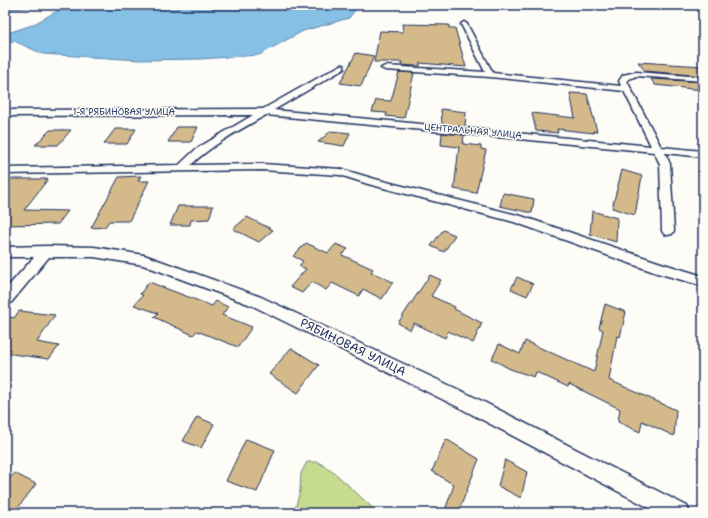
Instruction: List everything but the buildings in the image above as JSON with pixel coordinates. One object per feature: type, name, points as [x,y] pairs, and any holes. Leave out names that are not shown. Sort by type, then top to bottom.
[{"type":"street","points":[[464,24],[490,76]]},
{"type":"street","points":[[182,168],[200,151],[341,67]]},
{"type":"street","points":[[385,68],[626,89]]},
{"type":"street","points":[[668,231],[665,164],[623,81],[626,76],[632,75],[703,79]]},
{"type":"street","name":"ЦЕНТРАЛЬНАЯ УЛИЦА","points":[[242,111],[266,112],[703,154]]},
{"type":"street","name":"1-Я РЯБИНОВАЯ УЛИЦА","points":[[5,113],[242,111]]},
{"type":"street","points":[[5,171],[262,166],[341,172],[372,182],[517,219],[703,282]]},
{"type":"street","points":[[5,300],[46,251]]},
{"type":"street","name":"РЯБИНОВАЯ УЛИЦА","points":[[5,252],[94,252],[144,260],[256,301],[464,401],[680,513]]},
{"type":"green space","points":[[307,462],[318,462],[337,475],[378,513],[294,513],[300,491],[301,473]]},
{"type":"water","points":[[16,5],[359,5],[349,18],[303,31],[259,55],[200,59],[140,60],[43,54],[14,41],[5,44],[5,34],[32,25],[61,9],[58,6],[9,9]]}]
